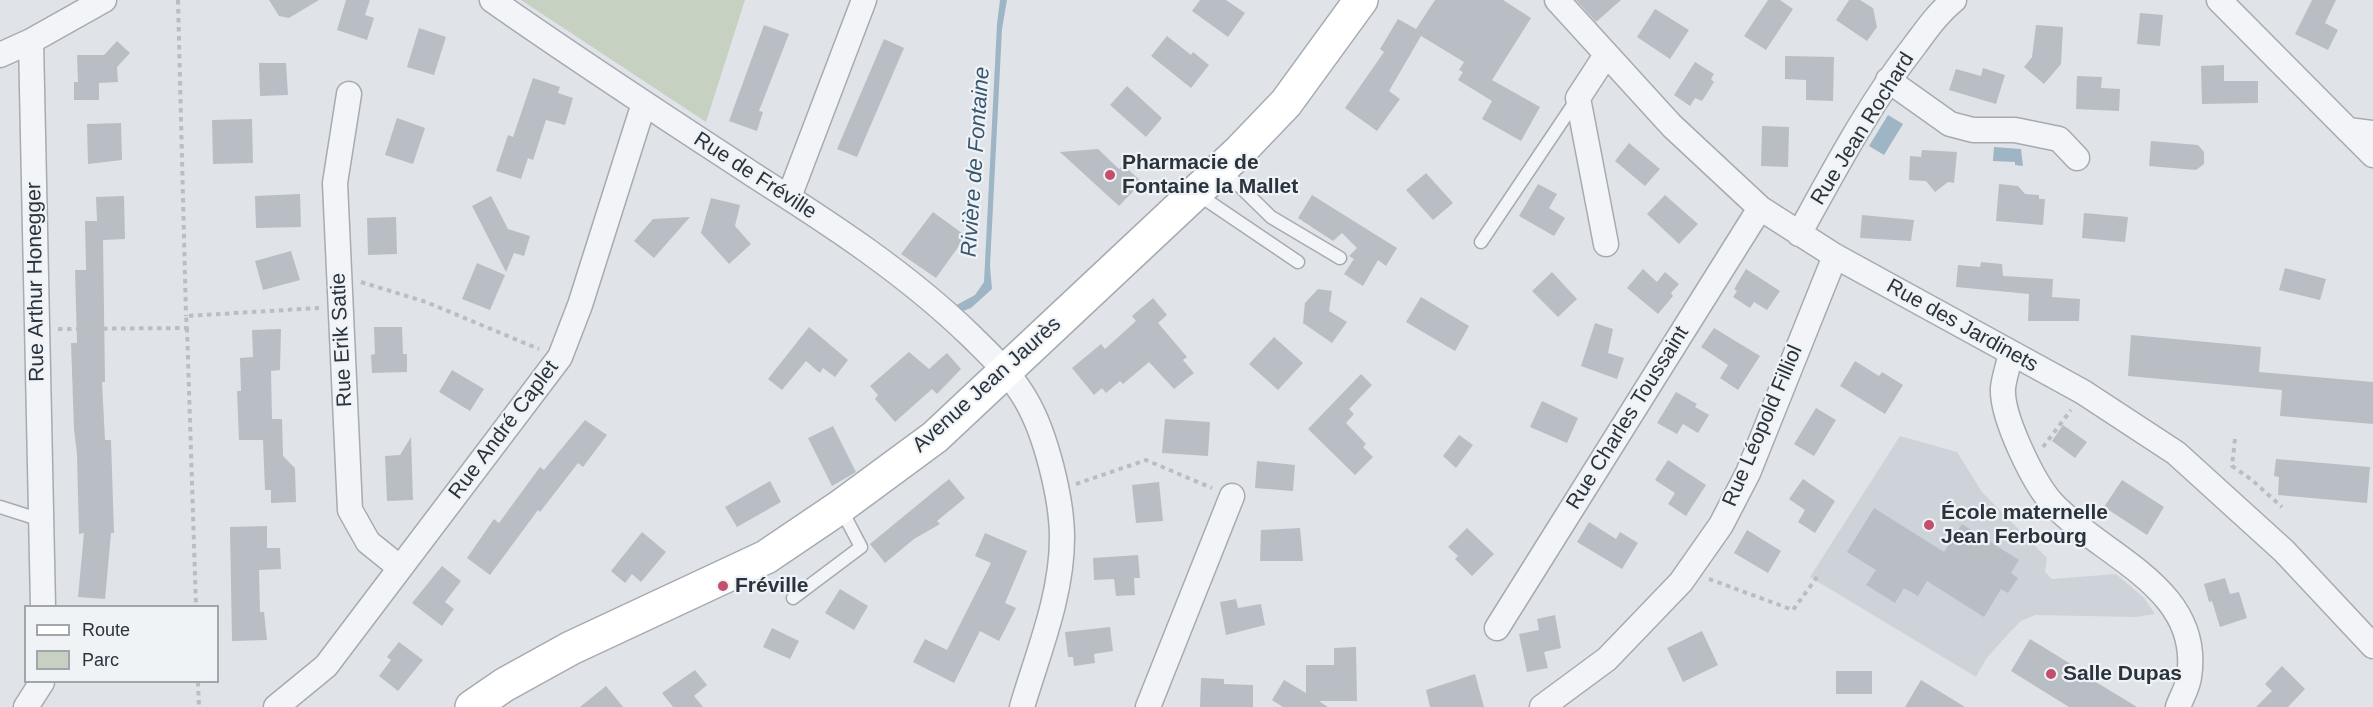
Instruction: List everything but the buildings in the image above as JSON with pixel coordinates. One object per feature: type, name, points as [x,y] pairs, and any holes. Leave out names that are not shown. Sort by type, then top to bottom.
[{"type":"street","points":[[0,55],[31,41],[104,0]]},
{"type":"street","name":"Rue de Fréville","points":[[492,0],[889,264],[949,315],[1005,369],[1026,399],[1039,426],[1055,491],[1062,538],[1056,591],[1022,707]]},
{"type":"street","points":[[789,197],[864,0]]},
{"type":"street","name":"Avenue Jean Jaurès","points":[[472,707],[504,685],[571,648],[766,557],[840,507],[935,437],[1195,193],[1286,103],[1361,0]]},
{"type":"street","name":"Rue des Jardinets","points":[[1557,0],[1672,126],[1760,208],[1835,256],[2083,392],[2176,453],[2284,551],[2373,646]]},
{"type":"street","points":[[2218,0],[2373,155]]},
{"type":"street","name":"Rue Jean Rochard","points":[[1799,234],[1850,142],[1888,80],[1941,3]]},
{"type":"street","name":"Rue Arthur Honegger","points":[[31,41],[43,605]]},
{"type":"street","points":[[1606,55],[1578,98],[1606,244]]},
{"type":"street","points":[[1888,80],[1950,124],[1974,130],[2014,130],[2059,139],[2077,158]]},
{"type":"street","name":"Rue Erik Satie","points":[[349,94],[335,183],[350,510],[368,542],[399,567]]},
{"type":"street","name":"Rue André Caplet","points":[[276,707],[326,666],[560,357],[580,305],[644,103]]},
{"type":"street","points":[[2348,130],[2373,133]]},
{"type":"street","name":"Rue Charles Toussaint","points":[[1497,628],[1760,208]]},
{"type":"street","name":"Rue Léopold Filliol","points":[[1542,707],[1607,659],[1688,571],[1721,525],[1748,473],[1835,256]]},
{"type":"street","points":[[2011,353],[2003,390],[2014,432],[2028,467],[2052,504],[2146,578],[2167,597],[2180,617],[2190,647],[2189,679],[2178,707]]},
{"type":"street","points":[[1148,707],[1232,496]]},
{"type":"street","points":[[26,707],[41,683]]},
{"type":"lane","points":[[1481,242],[1578,98]]},
{"type":"lane","points":[[1221,168],[1271,217],[1340,258]]},
{"type":"lane","points":[[1195,193],[1298,262]]},
{"type":"lane","points":[[0,507],[41,520]]},
{"type":"lane","points":[[793,598],[861,547],[840,507]]},
{"type":"path","points":[[178,0],[196,605]]},
{"type":"path","points":[[339,275],[426,302],[560,357]]},
{"type":"path","points":[[186,316],[341,307]]},
{"type":"path","points":[[36,329],[187,328]]},
{"type":"path","points":[[2235,439],[2232,466],[2252,480],[2282,507]]},
{"type":"path","points":[[1055,491],[1146,460],[1232,496]]},
{"type":"path","points":[[1688,571],[1793,610],[1820,573]]},
{"type":"path","points":[[198,683],[199,707]]},
{"type":"shaded area","name":"École maternelle Jean Ferbourg","points":[[1900,436],[1957,452],[1982,492],[2047,558],[2045,572],[2052,579],[2116,574],[2144,598],[2155,614],[2136,617],[2035,615],[2021,621],[2009,633],[1986,659],[1976,677],[1810,577]]},
{"type":"green space","points":[[521,0],[745,0],[706,122]]},
{"type":"water","points":[[1000,0],[1007,0],[1002,29],[990,266],[992,289],[971,308],[955,314],[951,308],[975,295],[984,282]]},
{"type":"water","points":[[1888,115],[1903,124],[1884,155],[1869,146]]},
{"type":"water","points":[[1994,147],[2021,149],[2023,166],[2015,165],[2015,162],[1993,161]]},
{"type":"place","name":"Pharmacie de Fontaine la Mallet","points":[[1110,175]]},
{"type":"place","name":"École maternelle Jean Ferbourg","points":[[1929,525]]},
{"type":"place","name":"Fréville","points":[[723,586]]},
{"type":"place","name":"Salle Dupas","points":[[2051,674]]},
{"type":"water label","name":"Rivière de Fontaine","points":[[976,162]]}]
